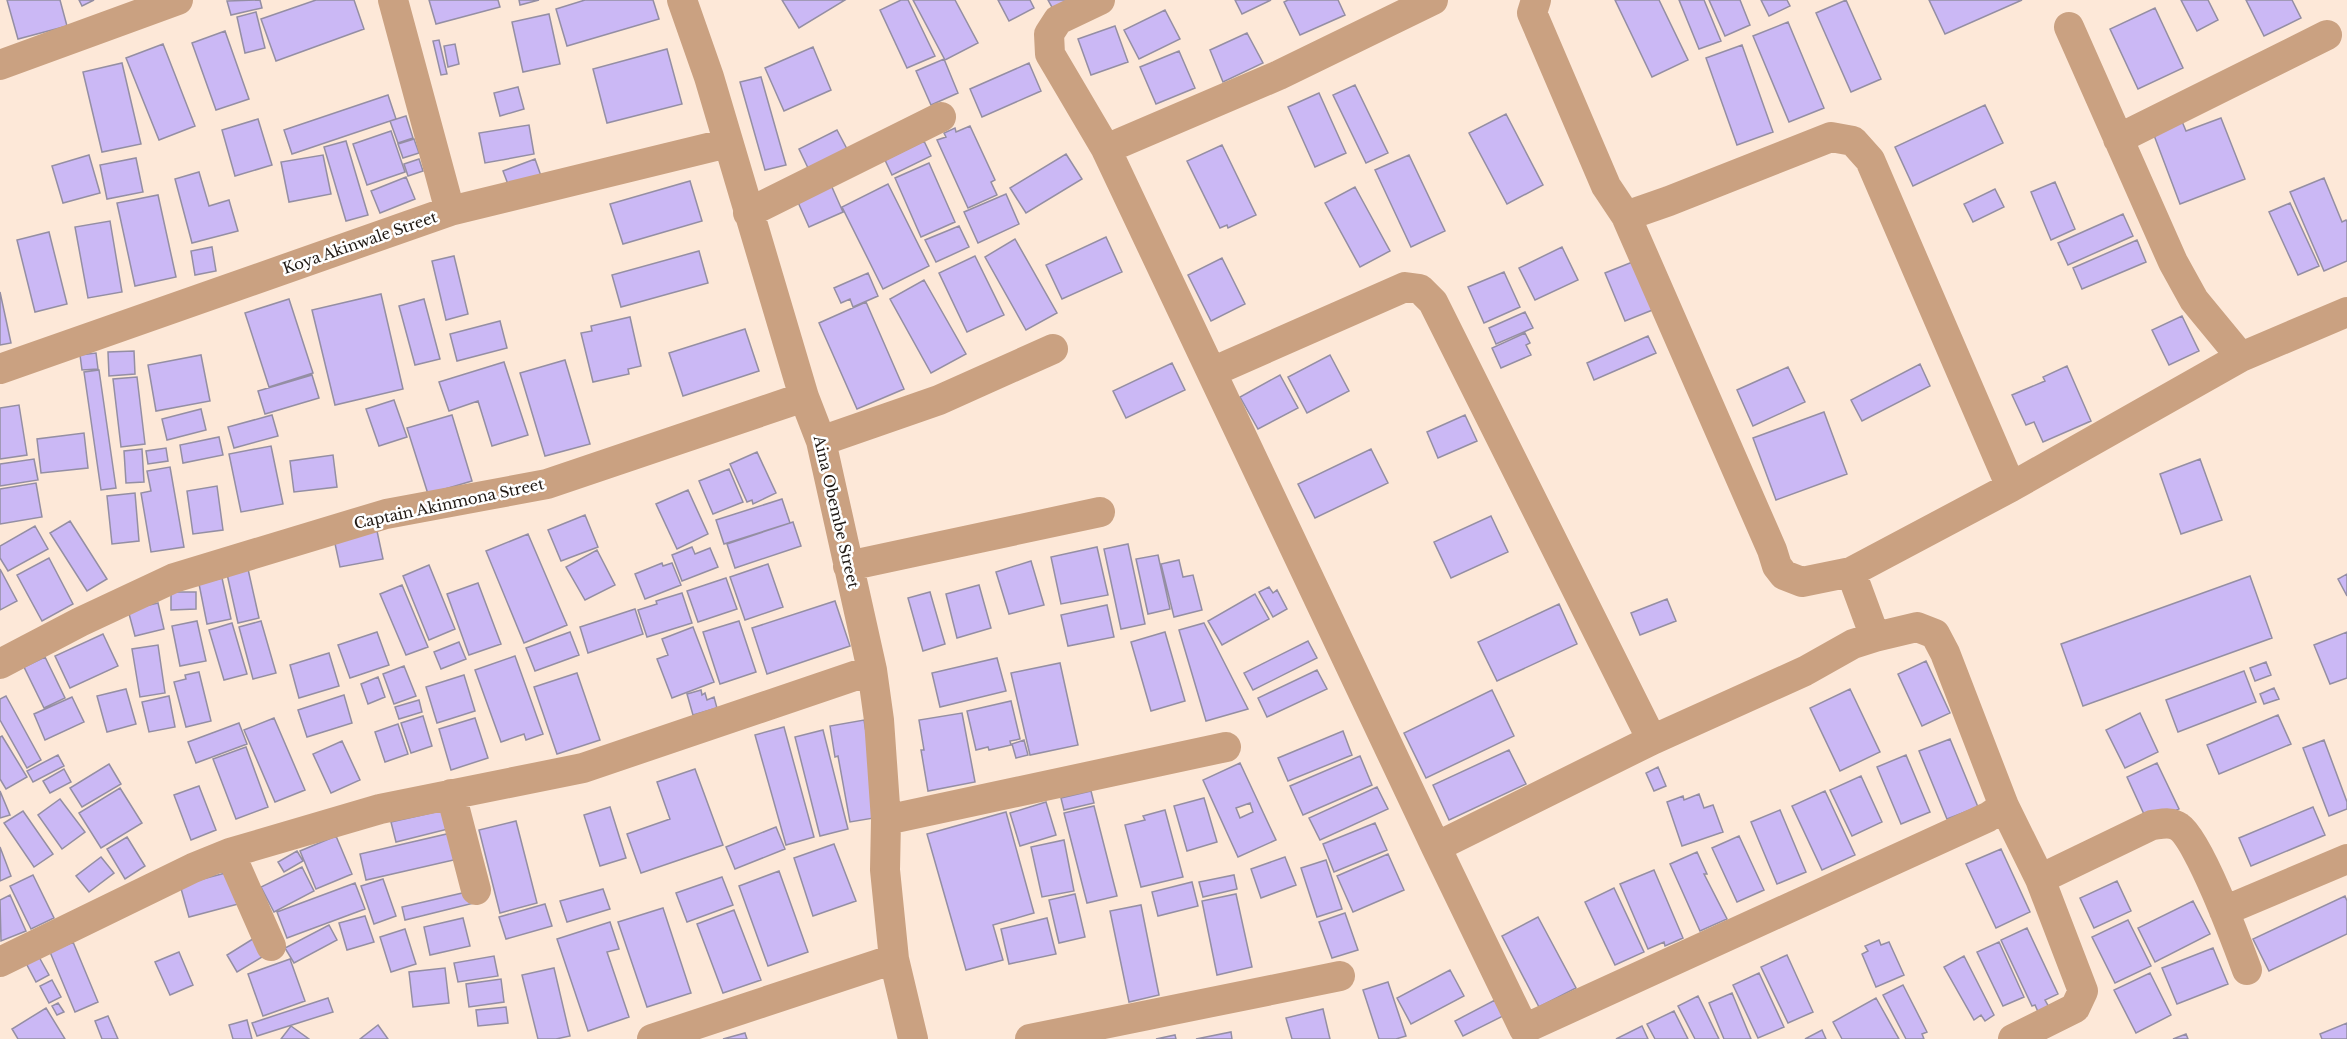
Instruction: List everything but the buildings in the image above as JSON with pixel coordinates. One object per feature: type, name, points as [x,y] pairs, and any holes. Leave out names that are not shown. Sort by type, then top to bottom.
[{"type":"street","points":[[1,60],[178,0]]},
{"type":"street","points":[[393,0],[450,212]]},
{"type":"street","name":"Aina Obembe Street","points":[[682,0],[728,143],[804,397],[821,441],[872,670],[879,720],[886,820],[885,870],[894,959],[913,1039]]},
{"type":"street","points":[[1100,0],[1058,20],[1049,34],[1050,54],[1106,149],[1526,1034],[1988,817],[2004,806]]},
{"type":"street","points":[[1106,149],[1279,75],[1433,0]]},
{"type":"street","points":[[1536,0],[1532,13],[1606,186],[1626,216],[1773,550],[1777,566],[1784,575],[1802,582],[1851,572],[2011,487],[2241,357],[2347,312]]},
{"type":"street","points":[[2069,27],[2173,262],[2189,290],[2241,357]]},
{"type":"street","points":[[2118,139],[2327,35]]},
{"type":"street","points":[[748,213],[941,117]]},
{"type":"street","points":[[1626,216],[1831,137],[1853,141],[1870,160],[2011,487]]},
{"type":"street","name":"Koya Akinwale Street","points":[[0,369],[450,212],[728,143]]},
{"type":"street","points":[[1212,372],[1404,287],[1420,289],[1433,302],[1652,740]]},
{"type":"street","points":[[821,441],[939,400],[1053,349]]},
{"type":"street","name":"Captain Akinmona Street","points":[[0,664],[80,622],[174,578],[386,514],[547,484],[804,397]]},
{"type":"street","points":[[848,566],[1100,512]]},
{"type":"street","points":[[1851,572],[1875,637]]},
{"type":"street","points":[[1436,847],[1652,740],[1804,671],[1853,644],[1917,627],[1935,634],[1945,653],[2004,806],[2040,879],[2083,991],[2075,1008],[2013,1039]]},
{"type":"street","points":[[0,962],[193,868],[231,853],[380,809],[583,768],[872,670]]},
{"type":"street","points":[[886,820],[1226,747]]},
{"type":"street","points":[[451,794],[476,890]]},
{"type":"street","points":[[2040,879],[2152,825],[2169,823],[2178,825],[2194,847],[2224,911],[2247,970]]},
{"type":"street","points":[[231,853],[271,946]]},
{"type":"street","points":[[2224,911],[2347,859]]},
{"type":"street","points":[[652,1039],[894,959]]},
{"type":"street","points":[[1030,1039],[1340,976]]}]
